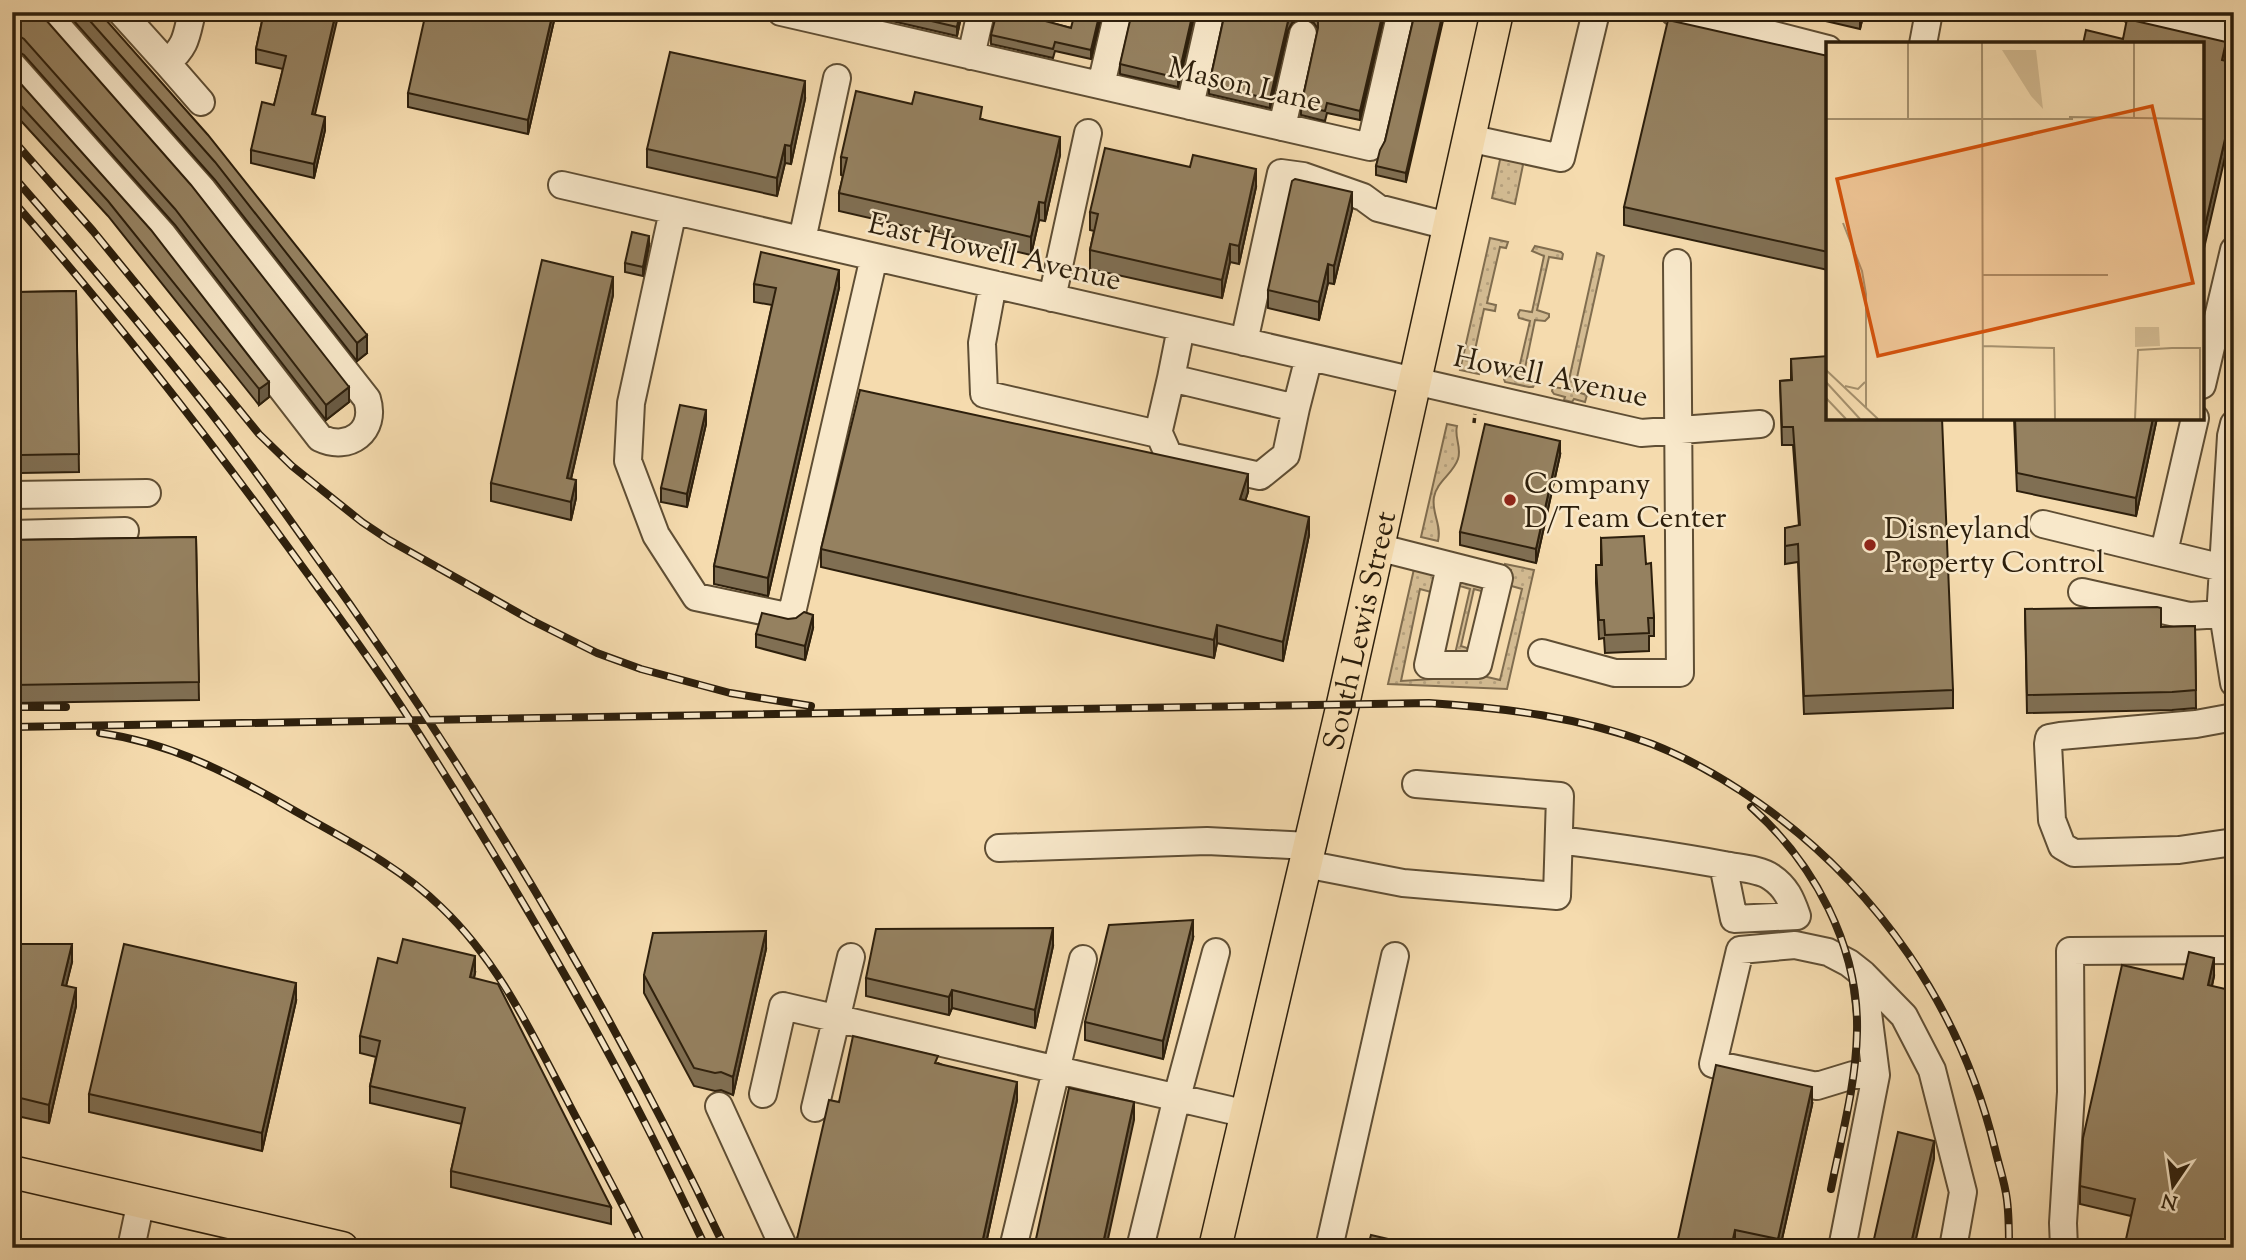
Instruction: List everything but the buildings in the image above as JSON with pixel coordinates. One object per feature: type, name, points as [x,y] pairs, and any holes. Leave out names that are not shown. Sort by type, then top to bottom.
[{"type":"main road","name":"South Lewis Street","points":[[1215,1248],[1308,855],[1497,12]]},
{"type":"main road","points":[[12,1172],[342,1248]]},
{"type":"street","points":[[12,65],[163,235],[320,438],[330,443],[348,442],[365,430],[370,410],[367,399],[202,190],[45,12]]},
{"type":"street","points":[[121,12],[201,102]]},
{"type":"street","points":[[167,63],[185,43],[192,12]]},
{"type":"street","name":"Mason Lane","points":[[781,12],[1370,147],[1401,12]]},
{"type":"street","points":[[971,56],[981,12]]},
{"type":"street","points":[[1101,85],[1118,12]]},
{"type":"street","points":[[1468,138],[1561,158],[1596,12]]},
{"type":"street","points":[[1674,12],[1742,20],[1826,48]]},
{"type":"street","points":[[1923,42],[1929,12]]},
{"type":"street","points":[[2135,12],[2234,36]]},
{"type":"street","points":[[1190,106],[1211,13]]},
{"type":"street","points":[[1282,127],[1305,22]]},
{"type":"street","points":[[802,240],[837,78]]},
{"type":"street","points":[[1052,298],[1088,133]]},
{"type":"street","points":[[1244,342],[1281,173],[1303,176],[1363,197],[1378,208],[1448,226]]},
{"type":"street","name":"East Howell Avenue","points":[[562,185],[1413,381]]},
{"type":"street","points":[[673,211],[631,403],[628,461],[656,535],[696,597],[791,617],[874,257]]},
{"type":"street","points":[[2204,379],[2216,346],[2234,250]]},
{"type":"street","points":[[1542,653],[1615,673],[1680,673],[1676,263]]},
{"type":"street","points":[[993,284],[982,343],[984,394],[1158,434],[1158,431]]},
{"type":"street","points":[[1181,328],[1158,431],[1169,456],[1260,476],[1286,455],[1309,357]]},
{"type":"street","points":[[1171,378],[1296,408]]},
{"type":"street","name":"Howell Avenue","points":[[1413,381],[1641,433],[1760,424]]},
{"type":"street","points":[[2164,552],[2195,420]]},
{"type":"street","points":[[2234,424],[2221,601],[2234,683]]},
{"type":"street","points":[[12,495],[147,493]]},
{"type":"street","points":[[2043,524],[2223,568]]},
{"type":"street","points":[[12,534],[125,531]]},
{"type":"street","points":[[1377,547],[1451,566]]},
{"type":"street","points":[[2082,592],[2189,616],[2223,614]]},
{"type":"street","points":[[2234,717],[2196,724],[2060,736],[2049,738],[2049,744],[2052,820],[2062,846],[2074,853],[2179,849],[2234,842]]},
{"type":"street","points":[[999,848],[1207,841],[1308,855],[1403,883],[1557,896],[1560,796],[1416,784]]},
{"type":"street","points":[[1559,839],[1723,865]]},
{"type":"street","points":[[1876,1075],[1853,1075],[1817,1086],[1713,1064],[1740,950],[1796,945],[1828,953],[1849,963],[1863,974],[1904,1016],[1932,1070],[1963,1192],[1953,1248]]},
{"type":"street","points":[[2064,1248],[2063,1223],[2071,1091],[2070,951],[2234,950]]},
{"type":"street","points":[[1140,1248],[1216,952]]},
{"type":"street","points":[[1329,1248],[1395,956]]},
{"type":"street","points":[[815,1108],[851,957]]},
{"type":"street","points":[[1013,1248],[1083,959]]},
{"type":"street","points":[[1842,1248],[1876,1075],[1863,974]]},
{"type":"street","points":[[763,1094],[783,1006],[1247,1114]]},
{"type":"street","points":[[719,1106],[784,1248]]},
{"type":"street","points":[[131,1248],[141,1201]]},
{"type":"shaded area","points":[[1501,155],[1524,160],[1515,204],[1492,198]]},
{"type":"shaded area","points":[[1490,238],[1508,242],[1506,248],[1500,247],[1487,303],[1496,305],[1495,311],[1484,309],[1471,368],[1480,370],[1479,374],[1460,370]]},
{"type":"shaded area","points":[[1535,246],[1563,254],[1562,259],[1549,257],[1537,310],[1549,314],[1549,317],[1545,321],[1535,320],[1523,378],[1535,383],[1533,387],[1529,387],[1505,382],[1504,379],[1507,376],[1517,377],[1530,321],[1519,318],[1518,314],[1520,310],[1532,312],[1544,256],[1532,251]]},
{"type":"shaded area","points":[[1597,253],[1604,256],[1574,391],[1587,395],[1585,402],[1574,399],[1572,402],[1564,400],[1565,397],[1552,391],[1553,387],[1567,389]]},
{"type":"shaded area","points":[[1447,424],[1457,426],[1459,455],[1456,464],[1438,486],[1434,497],[1438,541],[1421,537]]},
{"type":"shaded area","points":[[1505,564],[1534,570],[1507,689],[1388,684],[1414,569],[1435,573],[1431,592],[1420,589],[1401,681],[1483,676],[1500,680],[1522,589],[1508,585],[1511,570],[1504,568]]},
{"type":"shaded area","points":[[1461,581],[1486,587],[1485,592],[1474,589],[1461,646],[1473,650],[1470,658],[1441,651],[1455,654],[1470,589],[1460,586]]},
{"type":"railway","points":[[12,139],[93,231],[259,434],[292,466],[362,522],[531,620],[597,653],[641,669],[730,693],[811,706]]},
{"type":"railway","points":[[12,175],[126,308],[223,429],[283,510],[427,718],[482,803],[585,978],[634,1067],[725,1248]]},
{"type":"railway","points":[[12,200],[84,285],[222,458],[352,634],[397,701],[474,821],[562,971],[645,1123],[706,1248]]},
{"type":"railway","points":[[12,727],[1429,703],[1514,711],[1597,727],[1666,750],[1707,770],[1746,794],[1802,836],[1841,872],[1877,912],[1909,954],[1937,999],[1980,1097],[2008,1206],[2009,1248]]},
{"type":"railway","points":[[12,707],[66,707]]},
{"type":"railway","points":[[100,733],[152,744],[225,773],[371,854],[408,879],[441,907],[480,951],[512,999],[644,1248]]},
{"type":"railway","points":[[1751,807],[1774,829],[1813,880],[1841,938],[1850,968],[1856,1000],[1856,1052],[1831,1189]]},
{"type":"place","name":"Company D/Team Center","points":[[1510,500]]},
{"type":"place","name":"Disneyland Property Control","points":[[1870,545]]}]
